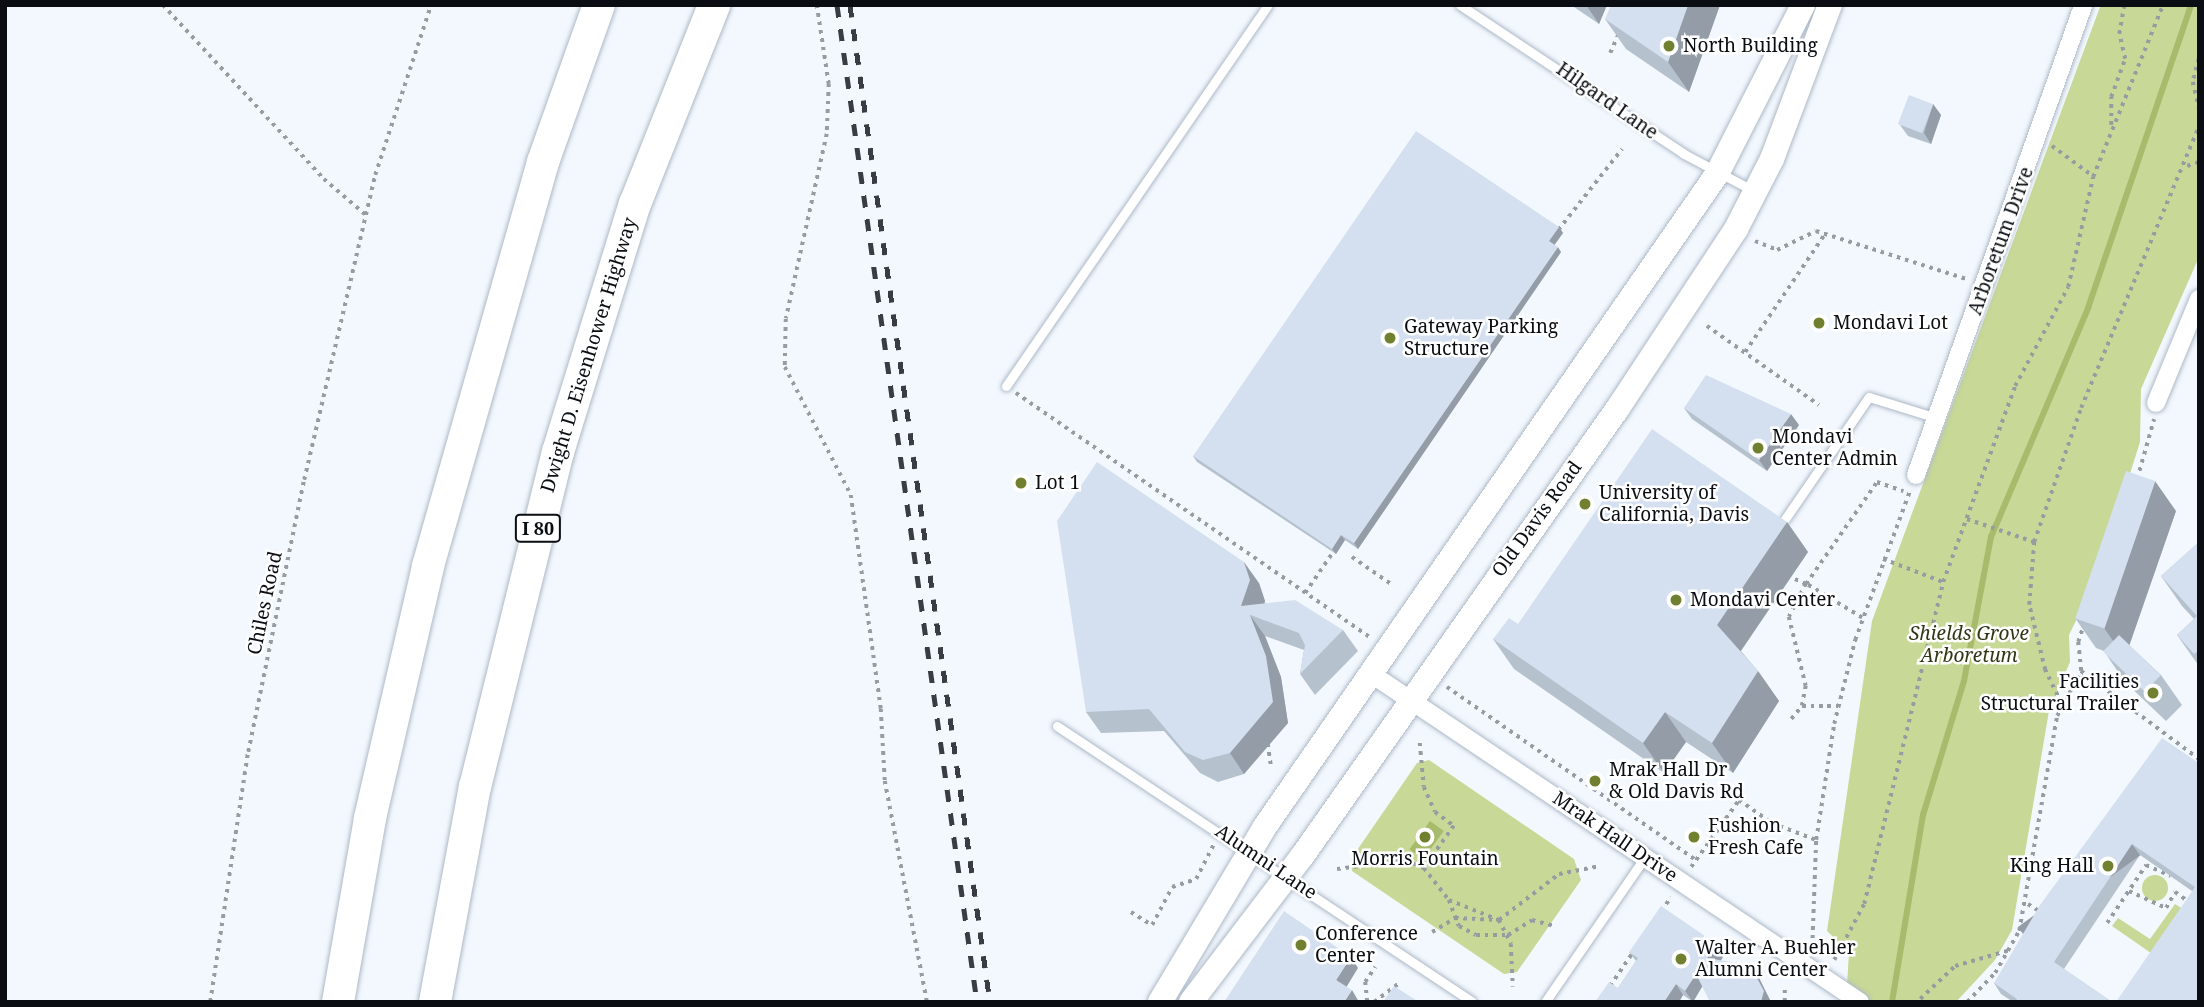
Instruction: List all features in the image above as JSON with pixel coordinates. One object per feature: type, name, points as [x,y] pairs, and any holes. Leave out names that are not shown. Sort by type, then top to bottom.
[{"type":"highway","points":[[338,1002],[370,818],[428,566],[543,162],[599,5]]},
{"type":"highway","name":"Dwight D. Eisenhower Highway","points":[[435,1002],[475,787],[558,452],[635,204],[714,5]]},
{"type":"street","points":[[1160,1002],[1250,850],[1717,174],[1803,5]]},
{"type":"street","name":"Old Davis Road","points":[[1191,1002],[1618,408],[1756,192],[1830,5]]},
{"type":"street","name":"Arboretum Drive","points":[[1916,475],[2083,5]]},
{"type":"street","points":[[2156,404],[2199,299]]},
{"type":"street","name":"Mrak Hall Drive","points":[[1370,673],[1855,998]]},
{"type":"lane","points":[[1006,386],[1268,5]]},
{"type":"lane","name":"Hilgard Lane","points":[[1460,5],[1717,174],[1756,192]]},
{"type":"lane","points":[[1785,519],[1869,397],[1937,418]]},
{"type":"lane","name":"Alumni Lane","points":[[1057,726],[1250,850],[1472,1002]]},
{"type":"lane","points":[[1545,1002],[1645,857]]},
{"type":"path","points":[[163,5],[324,179],[366,215]]},
{"type":"path","name":"Chiles Road","points":[[210,1002],[248,752],[366,215],[430,5]]},
{"type":"path","points":[[817,5],[829,84],[827,134],[786,319],[785,367],[851,495],[881,709],[885,781],[927,1002]]},
{"type":"path","points":[[2111,125],[2111,97],[2125,59],[2119,34],[2123,5]]},
{"type":"path","points":[[1834,960],[1864,904],[1943,582],[2015,386],[2068,287],[2093,177],[2111,125],[2132,91],[2163,5]]},
{"type":"path","points":[[1610,53],[1624,22]]},
{"type":"path","points":[[2199,59],[2193,82],[2199,109]]},
{"type":"path","points":[[2061,703],[2045,670],[2029,605],[2034,542],[2081,408],[2187,166],[2199,126]]},
{"type":"path","points":[[2052,146],[2093,177]]},
{"type":"path","points":[[1558,230],[1622,149]]},
{"type":"path","points":[[2187,166],[2199,162]]},
{"type":"path","points":[[1753,239],[1777,250],[1807,232],[1825,234],[1985,286]]},
{"type":"path","points":[[1745,352],[1825,234]]},
{"type":"path","points":[[1707,326],[1819,405]]},
{"type":"path","points":[[1006,386],[1372,638]]},
{"type":"path","points":[[2135,484],[2156,404]]},
{"type":"path","points":[[1812,971],[1816,840],[1838,706],[1862,618],[1916,475]]},
{"type":"path","points":[[1791,719],[1802,706],[1805,676],[1789,617],[1806,584],[1877,482],[1909,493]]},
{"type":"path","points":[[1967,519],[2034,542]]},
{"type":"path","points":[[1306,593],[1331,555]]},
{"type":"path","points":[[1352,557],[1391,584]]},
{"type":"path","points":[[1884,559],[1943,582]]},
{"type":"path","points":[[1795,579],[1862,618]]},
{"type":"path","points":[[1968,1002],[2010,950],[2028,904],[2038,806],[2061,703],[2081,670],[2078,642],[2086,621]]},
{"type":"path","points":[[2081,670],[2199,759]]},
{"type":"path","points":[[1442,684],[1696,860]]},
{"type":"path","points":[[1802,706],[1838,706]]},
{"type":"path","points":[[1267,737],[1271,766]]},
{"type":"path","points":[[1420,743],[1424,787],[1435,812],[1454,826],[1424,868]]},
{"type":"path","points":[[1688,871],[1739,800],[1772,823],[1816,840]]},
{"type":"path","points":[[1131,912],[1152,925],[1172,887],[1196,879],[1214,843]]},
{"type":"path","points":[[1337,869],[1406,860],[1424,868],[1449,900],[1455,918],[1476,935],[1508,935],[1532,920],[1554,926]]},
{"type":"path","points":[[2107,923],[2147,865],[2171,876]]},
{"type":"path","points":[[1432,932],[1455,918],[1499,920],[1559,874],[1596,867]]},
{"type":"path","points":[[2129,891],[2165,908],[2175,892],[2192,903],[2185,915]]},
{"type":"path","points":[[1656,918],[1673,894]]},
{"type":"path","points":[[1449,900],[1499,920],[1508,935],[1513,986]]},
{"type":"path","points":[[2028,904],[2048,915]]},
{"type":"path","points":[[1606,991],[1642,939]]},
{"type":"path","points":[[1920,999],[1955,966],[2010,950]]},
{"type":"path","points":[[1367,1002],[1365,982],[1375,967]]},
{"type":"path","points":[[1374,1002],[1399,983]]},
{"type":"path","points":[[1785,990],[1785,1002]]},
{"type":"green space","name":"Shields Grove Arboretum","points":[[2199,5],[2199,257],[2141,389],[2140,442],[2098,575],[2069,635],[2070,662],[2049,711],[2012,930],[1995,960],[1956,1002],[1846,1002],[1849,952],[1827,931],[1872,621],[2100,7]]},
{"type":"green space","points":[[1429,760],[1574,859],[1581,880],[1517,972],[1504,974],[1352,871],[1351,859],[1417,763]]},
{"type":"green space","points":[[2155,875],[2164,879],[2168,888],[2164,897],[2155,901],[2146,897],[2142,888],[2146,879]]},
{"type":"green space","points":[[2175,904],[2183,909],[2161,960],[2112,926],[2118,918],[2150,939]]},
{"type":"shaded area","points":[[1430,821],[1444,831],[1423,859],[1409,849]]},
{"type":"building","points":[[1611,5],[1688,5],[1668,62],[1605,19]]},
{"type":"building","points":[[1909,95],[1933,104],[1922,133],[1898,124]]},
{"type":"building","name":"Gateway Parking Structure","points":[[1416,131],[1559,227],[1549,241],[1558,247],[1354,543],[1341,535],[1332,549],[1193,456]]},
{"type":"building","name":"Mondavi Center Admin","points":[[1706,375],[1791,414],[1759,460],[1684,408]]},
{"type":"building","name":"Mondavi Center","points":[[1652,429],[1787,522],[1717,625],[1758,671],[1712,743],[1665,712],[1643,743],[1493,639],[1509,618],[1518,624]]},
{"type":"building","points":[[1097,462],[1244,562],[1250,580],[1241,606],[1295,600],[1343,630],[1300,674],[1305,645],[1299,633],[1250,615],[1266,656],[1273,702],[1230,753],[1203,760],[1185,752],[1149,709],[1086,712],[1057,521]]},
{"type":"building","points":[[2126,471],[2155,481],[2105,629],[2075,619]]},
{"type":"building","points":[[2199,542],[2199,650],[2194,654],[2177,635],[2197,616],[2161,576]]},
{"type":"building","points":[[2119,635],[2161,675],[2145,692],[2103,652]]},
{"type":"building","points":[[2162,738],[2199,763],[2199,1002],[2116,1002],[2195,887],[2132,844],[2054,962],[2112,1002],[2015,1002],[2017,999],[1994,983],[2040,905]]},
{"type":"building","name":"Walter A. Buehler Alumni Center","points":[[1661,906],[1717,944],[1707,958],[1750,965],[1764,991],[1761,1002],[1710,1002],[1696,974],[1685,991],[1676,984],[1664,1002],[1595,1002],[1609,982],[1618,988],[1638,958],[1629,952]]},
{"type":"building","name":"Conference Center","points":[[1284,911],[1351,957],[1336,980],[1352,990],[1344,1002],[1224,1002]]},
{"type":"building","points":[[1394,986],[1419,1002],[1383,1002]]},
{"type":"waterway","points":[[1892,1002],[1923,815],[1964,681],[1991,537],[2088,308],[2191,5]]},
{"type":"railway","points":[[837,5],[977,1002]]},
{"type":"railway","points":[[850,5],[990,1002]]},
{"type":"place","name":"North Building","points":[[1669,46]]},
{"type":"place","name":"Mondavi Lot","points":[[1819,323]]},
{"type":"place","name":"Gateway Parking Structure","points":[[1390,338]]},
{"type":"place","name":"Mondavi Center Admin","points":[[1758,448]]},
{"type":"place","name":"Lot 1","points":[[1021,483]]},
{"type":"place","name":"University of California, Davis","points":[[1585,504]]},
{"type":"place","name":"Mondavi Center","points":[[1676,600]]},
{"type":"place","name":"Facilities Structural Trailer","points":[[2153,693]]},
{"type":"place","name":"Mrak Hall Dr & Old Davis Rd","points":[[1595,781]]},
{"type":"place","name":"Morris Fountain","points":[[1425,837]]},
{"type":"place","name":"Fushion Fresh Cafe","points":[[1694,837]]},
{"type":"place","name":"King Hall","points":[[2108,866]]},
{"type":"place","name":"Conference Center","points":[[1301,945]]},
{"type":"place","name":"Walter A. Buehler Alumni Center","points":[[1681,959]]}]
